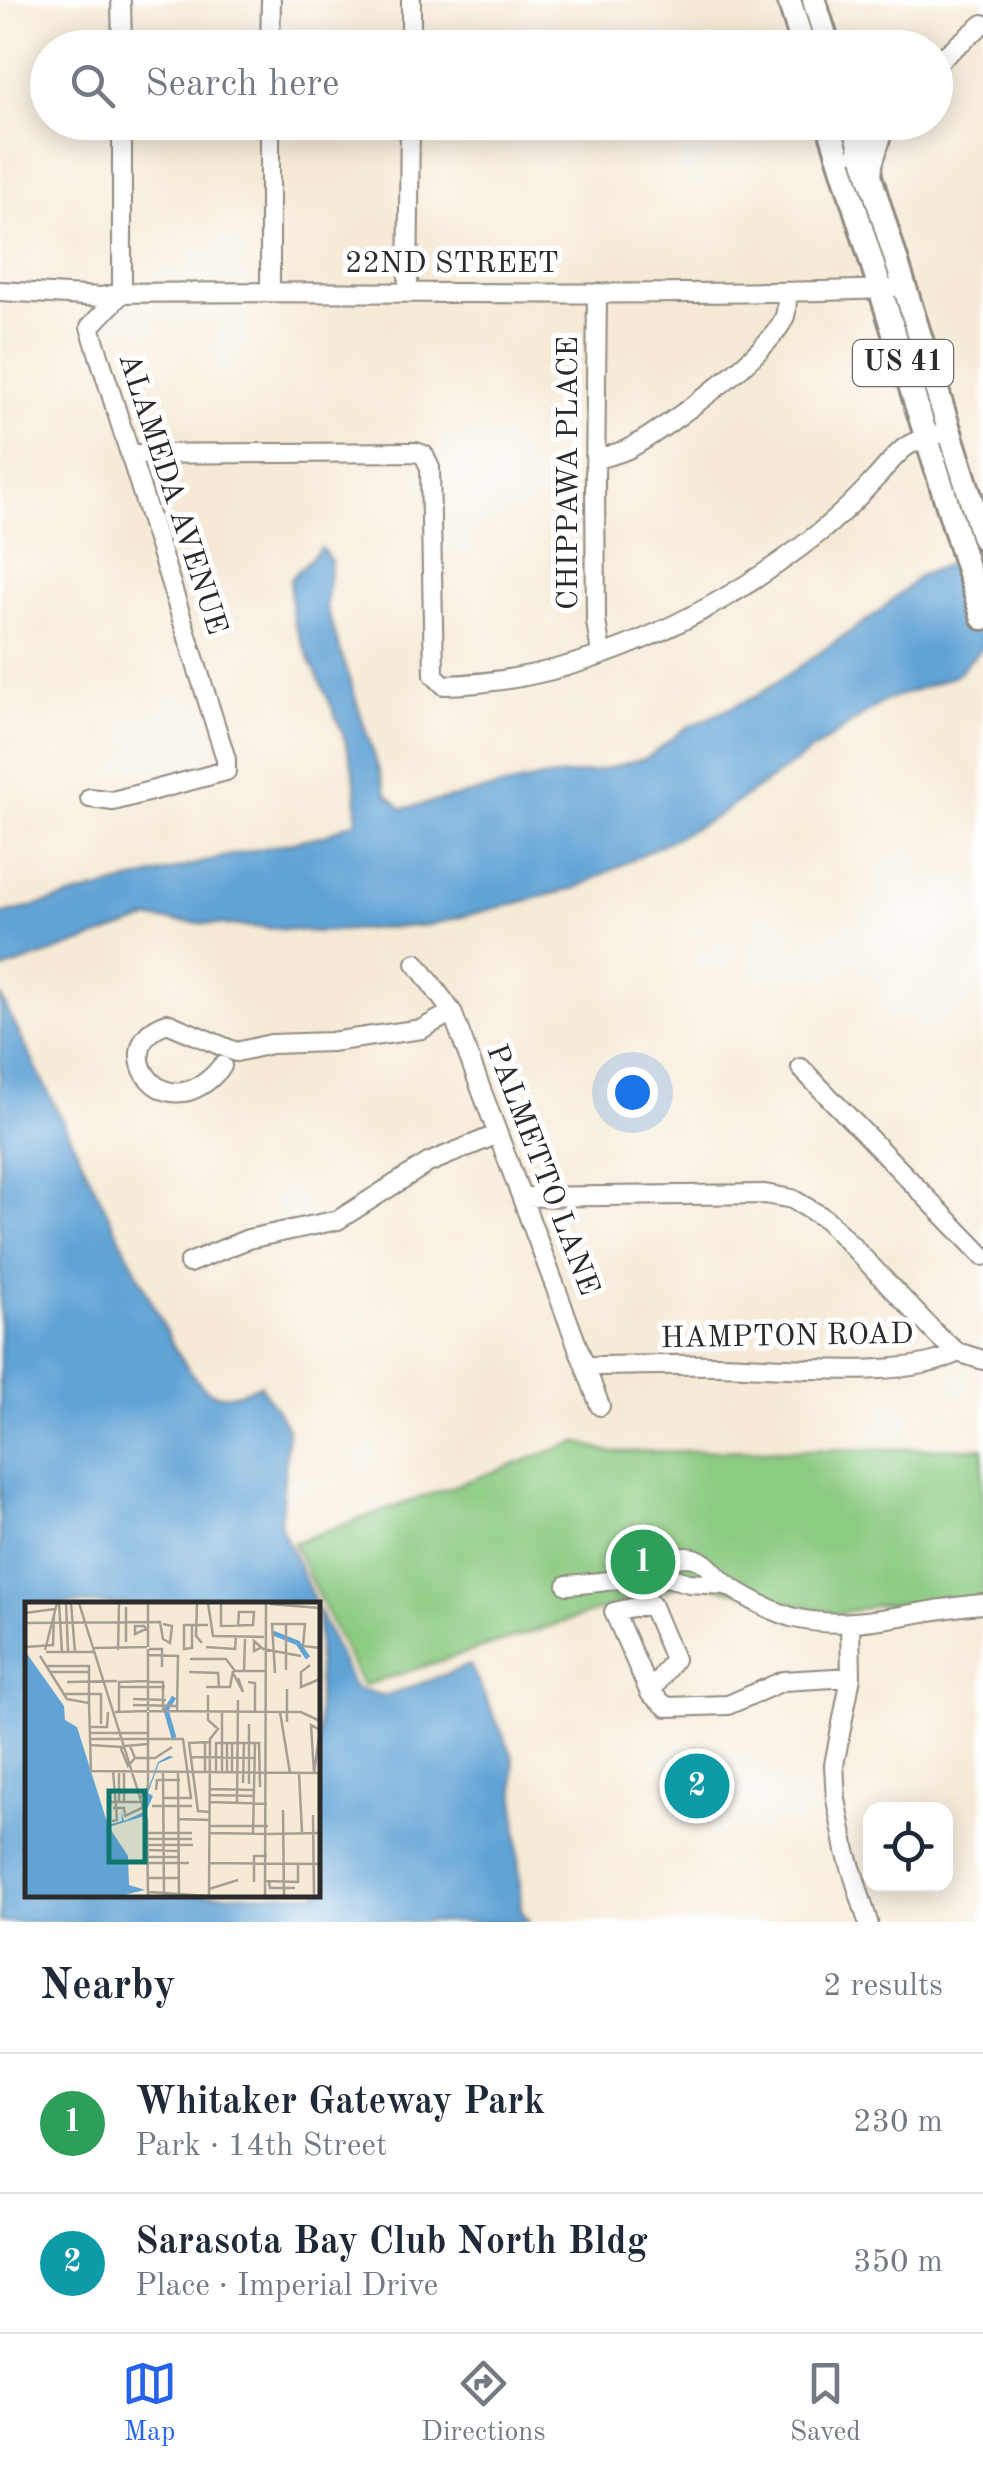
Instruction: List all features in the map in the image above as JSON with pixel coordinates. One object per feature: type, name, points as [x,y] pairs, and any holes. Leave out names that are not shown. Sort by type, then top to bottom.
[{"type":"main road","points":[[789,0],[798,30]]},
{"type":"main road","points":[[814,0],[824,30]]},
{"type":"main road","name":"US 41","points":[[833,140],[983,618]]},
{"type":"main road","name":"US 41","points":[[858,140],[983,538]]},
{"type":"street","points":[[122,0],[122,30]]},
{"type":"street","points":[[270,30],[271,0]]},
{"type":"street","points":[[411,0],[411,30]]},
{"type":"street","points":[[953,49],[983,24]]},
{"type":"street","points":[[122,140],[122,293]]},
{"type":"street","points":[[270,140],[270,292]]},
{"type":"street","points":[[408,291],[410,140]]},
{"type":"street","points":[[845,179],[867,140]]},
{"type":"street","points":[[872,185],[880,140]]},
{"type":"street","name":"22ND STREET","points":[[0,292],[100,297],[122,293],[788,293],[904,288]]},
{"type":"street","name":"ALAMEDA AVENUE","points":[[90,798],[113,802],[226,770],[209,704],[90,327],[122,293]]},
{"type":"street","name":"CHIPPAWA PLACE","points":[[597,293],[596,621],[601,654]]},
{"type":"street","points":[[596,460],[630,448],[721,384],[775,331],[784,318],[788,293]]},
{"type":"street","points":[[130,454],[416,452],[424,456],[430,468],[432,666],[438,681],[459,685],[522,679],[601,654],[679,622],[777,564],[847,507],[905,447],[950,431]]},
{"type":"street","name":"PALMETTO LANE","points":[[416,963],[452,1012],[600,1406]]},
{"type":"street","points":[[222,1066],[202,1086],[189,1092],[162,1091],[142,1069],[143,1038],[153,1028],[167,1023],[236,1052],[271,1044],[330,1042],[422,1028],[452,1012]]},
{"type":"street","points":[[801,1068],[983,1256]]},
{"type":"street","points":[[189,1264],[248,1238],[338,1220],[428,1162],[498,1134]]},
{"type":"street","points":[[522,1198],[765,1194],[792,1199],[826,1219],[957,1352]]},
{"type":"street","name":"HAMPTON ROAD","points":[[588,1366],[871,1368],[923,1364],[947,1359],[957,1352],[983,1360]]},
{"type":"street","points":[[567,1585],[604,1582],[645,1571],[669,1558],[698,1558],[726,1584],[790,1616],[821,1622],[850,1623],[983,1604]]},
{"type":"street","points":[[645,1571],[688,1584],[726,1584]]},
{"type":"street","points":[[960,1606],[983,1594]]},
{"type":"street","points":[[650,1693],[674,1659],[651,1604],[614,1612],[650,1693],[667,1708],[728,1705],[783,1681],[851,1677]]},
{"type":"street","points":[[850,1623],[851,1677],[834,1764],[836,1799],[846,1851],[868,1922]]},
{"type":"green space","points":[[577,1442],[610,1452],[983,1448],[983,1600],[878,1605],[837,1614],[692,1581],[362,1686],[293,1543]]},
{"type":"water","points":[[321,548],[331,561],[326,607],[386,793],[402,809],[647,758],[686,728],[757,696],[880,611],[921,575],[983,550],[983,647],[955,676],[884,701],[714,818],[576,888],[429,925],[319,932],[148,919],[0,971],[0,915],[231,855],[325,835],[356,821],[357,795],[347,745],[291,608],[290,579]]},
{"type":"water","points":[[0,995],[176,1351],[209,1391],[230,1395],[260,1385],[288,1428],[280,1525],[315,1602],[25,1602],[25,1897],[320,1897],[320,1613],[354,1689],[387,1696],[470,1665],[513,1756],[521,1910],[529,1922],[0,1922]]},
{"type":"place","name":"Whitaker Gateway Park","points":[[643,1562]]},
{"type":"place","name":"Sarasota Bay Club North Bldg","points":[[697,1786]]}]
